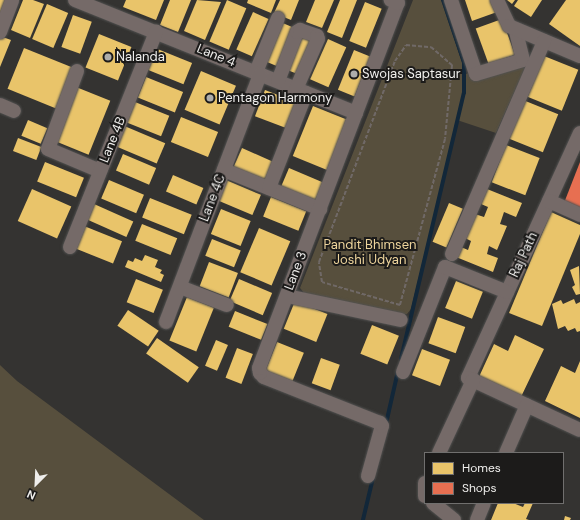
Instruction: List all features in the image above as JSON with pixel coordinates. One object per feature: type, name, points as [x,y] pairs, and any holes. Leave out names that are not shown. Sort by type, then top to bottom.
[{"type":"street","points":[[0,32],[12,0]]},
{"type":"street","name":"Lane 4","points":[[75,0],[109,6],[156,32],[258,73],[279,76],[356,113]]},
{"type":"street","name":"Lane 3","points":[[368,476],[382,426],[380,423],[324,402],[260,373],[260,363],[398,3],[391,0]]},
{"type":"street","points":[[451,0],[476,74],[523,60],[516,31]]},
{"type":"street","points":[[497,0],[504,20],[516,31],[580,56]]},
{"type":"street","name":"Lane 4C","points":[[166,322],[224,170],[278,18]]},
{"type":"street","points":[[269,188],[318,39],[317,36],[300,30],[297,32],[279,76]]},
{"type":"street","name":"Lane 4B","points":[[70,247],[156,32]]},
{"type":"street","points":[[452,254],[544,41]]},
{"type":"street","points":[[77,71],[48,149],[100,171]]},
{"type":"street","points":[[0,105],[14,110]]},
{"type":"street","name":"Raj Path","points":[[439,452],[507,292],[580,133]]},
{"type":"street","points":[[224,170],[320,209]]},
{"type":"street","points":[[549,201],[580,215]]},
{"type":"street","points":[[403,372],[445,267],[507,292]]},
{"type":"street","points":[[180,287],[227,305]]},
{"type":"street","points":[[286,296],[401,320]]},
{"type":"street","points":[[470,379],[580,430]]},
{"type":"street","points":[[506,452],[527,405]]},
{"type":"street","points":[[434,504],[454,520]]},
{"type":"street","points":[[477,520],[484,504]]},
{"type":"path","points":[[406,45],[431,47],[452,65],[445,139],[400,305],[322,282],[319,262],[395,61],[406,45]]},
{"type":"green space","name":"Pandit Bhimsen Joshi Udyan","points":[[413,0],[441,0],[466,74],[518,57],[526,66],[496,133],[457,120],[411,309],[407,314],[400,314],[305,294],[300,288]]},
{"type":"green space","points":[[0,365],[17,381],[204,520],[0,520]]},
{"type":"building: Homes","points":[[0,0],[8,0],[0,19]]},
{"type":"building: Homes","points":[[23,0],[33,0],[44,4],[30,38],[11,30]]},
{"type":"building: Homes","points":[[126,0],[164,0],[156,20],[123,7]]},
{"type":"building: Homes","points":[[170,0],[191,0],[178,32],[160,25]]},
{"type":"building: Homes","points":[[197,0],[221,2],[205,40],[184,31]]},
{"type":"building: Homes","points":[[227,0],[246,8],[229,50],[209,41]]},
{"type":"building: Homes","points":[[248,0],[276,0],[271,13],[247,3]]},
{"type":"building: Homes","points":[[280,0],[299,0],[291,20],[274,13]]},
{"type":"building: Homes","points":[[315,0],[334,0],[322,28],[306,22]]},
{"type":"building: Homes","points":[[340,0],[357,0],[342,38],[327,32]]},
{"type":"building: Homes","points":[[465,0],[493,0],[497,12],[472,21]]},
{"type":"building: Homes","points":[[507,0],[515,0],[512,4]]},
{"type":"building: Homes","points":[[518,0],[542,0],[531,17],[514,6]]},
{"type":"building: Homes","points":[[566,0],[580,0],[580,46],[549,24]]},
{"type":"building: Homes","points":[[365,2],[382,9],[366,48],[349,41]]},
{"type":"building: Homes","points":[[47,4],[68,13],[53,48],[32,39]]},
{"type":"building: Homes","points":[[253,12],[269,19],[252,56],[236,49]]},
{"type":"building: Homes","points":[[73,15],[92,22],[80,54],[61,47]]},
{"type":"building: Homes","points":[[502,19],[515,55],[489,64],[476,29]]},
{"type":"building: Homes","points":[[278,21],[297,29],[281,68],[262,60]]},
{"type":"building: Homes","points":[[300,32],[317,39],[302,76],[285,69]]},
{"type":"building: Homes","name":"Nalanda","points":[[99,34],[131,47],[118,80],[86,67]]},
{"type":"building: Homes","points":[[0,36],[11,40],[0,67]]},
{"type":"building: Homes","points":[[328,39],[346,47],[328,87],[310,79]]},
{"type":"building: Homes","points":[[24,48],[75,69],[59,109],[8,89]]},
{"type":"building: Homes","points":[[155,48],[192,63],[183,84],[146,69]]},
{"type":"building: Homes","name":"Swojas Saptasur","points":[[354,50],[371,57],[355,97],[338,90]]},
{"type":"building: Homes","points":[[544,56],[578,70],[562,111],[528,97]]},
{"type":"building: Homes","name":"Pentagon Harmony","points":[[201,71],[236,86],[220,125],[185,110]]},
{"type":"building: Homes","points":[[146,77],[183,92],[175,112],[138,97]]},
{"type":"building: Homes","points":[[76,87],[110,101],[89,155],[54,141]]},
{"type":"building: Homes","points":[[265,90],[297,102],[287,128],[255,116]]},
{"type":"building: Homes","points":[[523,100],[558,114],[543,152],[508,138]]},
{"type":"building: Homes","points":[[135,102],[169,116],[161,136],[127,122]]},
{"type":"building: Homes","points":[[313,106],[347,120],[327,170],[293,156]]},
{"type":"building: Homes","points":[[181,117],[218,132],[208,157],[171,142]]},
{"type":"building: Homes","points":[[28,120],[47,128],[41,144],[21,136]]},
{"type":"building: Homes","points":[[122,125],[165,143],[157,164],[113,145]]},
{"type":"building: Homes","points":[[18,138],[41,147],[36,160],[13,151]]},
{"type":"building: Homes","points":[[506,145],[540,158],[525,195],[492,182]]},
{"type":"building: Homes","points":[[242,148],[276,163],[267,182],[233,167]]},
{"type":"building: Homes","points":[[123,154],[156,168],[149,185],[116,171]]},
{"type":"building: Homes","points":[[45,162],[84,178],[76,197],[37,181]]},
{"type":"building: Homes","points":[[289,168],[325,183],[316,203],[280,188]]},
{"type":"building: Homes","points":[[173,175],[203,188],[196,204],[166,192]]},
{"type":"building: Homes","points":[[109,180],[144,195],[136,213],[101,198]]},
{"type":"building: Homes","points":[[226,180],[261,195],[252,215],[217,200]]},
{"type":"building: Homes","points":[[32,189],[71,206],[57,238],[18,221]]},
{"type":"building: Homes","points":[[487,189],[522,203],[516,217],[504,212],[500,224],[507,226],[497,250],[489,246],[487,254],[498,258],[493,272],[456,257],[461,247],[468,250],[471,241],[465,238],[475,214],[484,217],[488,207],[481,204]]},
{"type":"building: Homes","points":[[271,197],[306,211],[298,231],[263,216]]},
{"type":"building: Homes","points":[[150,198],[192,215],[184,234],[142,217]]},
{"type":"building: Homes","points":[[449,203],[463,209],[446,248],[433,242]]},
{"type":"building: Homes","points":[[94,204],[133,221],[126,237],[87,220]]},
{"type":"building: Homes","points":[[221,209],[251,221],[241,246],[211,234]]},
{"type":"building: Homes","points":[[551,212],[580,225],[580,234],[542,326],[509,313]]},
{"type":"building: Homes","points":[[142,224],[177,238],[170,255],[135,241]]},
{"type":"building: Homes","points":[[84,226],[122,241],[113,264],[75,248]]},
{"type":"building: Homes","points":[[259,228],[290,241],[272,285],[240,272]]},
{"type":"building: Homes","points":[[212,239],[241,251],[234,267],[205,256]]},
{"type":"building: Homes","points":[[145,255],[158,260],[155,267],[162,270],[160,273],[164,275],[161,282],[125,267],[128,260],[133,262],[135,258],[142,261]]},
{"type":"building: Homes","points":[[209,262],[238,273],[229,297],[200,286]]},
{"type":"building: Homes","points":[[579,266],[580,294],[576,295],[572,287],[575,285],[570,270]]},
{"type":"building: Homes","points":[[136,279],[163,290],[154,313],[127,302]]},
{"type":"building: Homes","points":[[239,279],[272,293],[263,315],[230,301]]},
{"type":"building: Homes","points":[[456,281],[483,292],[472,319],[445,308]]},
{"type":"building: Homes","points":[[187,297],[214,308],[196,351],[169,341]]},
{"type":"building: Homes","points":[[574,299],[576,304],[580,302],[580,331],[577,332],[575,328],[568,331],[565,326],[558,329],[552,304],[561,300],[563,304]]},
{"type":"building: Homes","points":[[295,301],[327,314],[316,342],[284,329]]},
{"type":"building: Homes","points":[[128,310],[159,331],[148,346],[117,326]]},
{"type":"building: Homes","points":[[235,311],[267,324],[261,340],[229,327]]},
{"type":"building: Homes","points":[[438,317],[465,327],[456,353],[428,343]]},
{"type":"building: Homes","points":[[372,325],[399,336],[387,365],[360,354]]},
{"type":"building: Homes","points":[[515,335],[544,349],[520,399],[478,379],[494,344],[508,351]]},
{"type":"building: Homes","points":[[157,338],[199,367],[188,383],[146,354]]},
{"type":"building: Homes","points":[[216,340],[228,345],[217,371],[205,366]]},
{"type":"building: Homes","points":[[277,342],[304,353],[292,383],[265,372]]},
{"type":"building: Homes","points":[[237,348],[253,354],[241,384],[226,378]]},
{"type":"building: Homes","points":[[422,349],[450,360],[440,386],[412,375]]},
{"type":"building: Homes","points":[[321,358],[340,365],[331,390],[312,383]]},
{"type":"building: Homes","points":[[580,361],[580,418],[545,401],[561,366],[575,373]]},
{"type":"building: Homes","points":[[498,504],[516,504],[523,507],[524,504],[533,504],[526,519],[529,520],[491,520]]},
{"type":"building: Homes","points":[[565,516],[571,518],[570,520],[564,520]]},
{"type":"building: Shops","points":[[580,162],[580,209],[564,203]]},
{"type":"waterway","points":[[401,359],[464,93],[464,63],[443,0]]},
{"type":"waterway","points":[[386,424],[398,371]]},
{"type":"waterway","points":[[363,520],[373,478]]},
{"type":"place","name":"Nalanda","points":[[108,57]]},
{"type":"place","name":"Swojas Saptasur","points":[[354,74]]},
{"type":"place","name":"Pentagon Harmony","points":[[210,98]]}]
